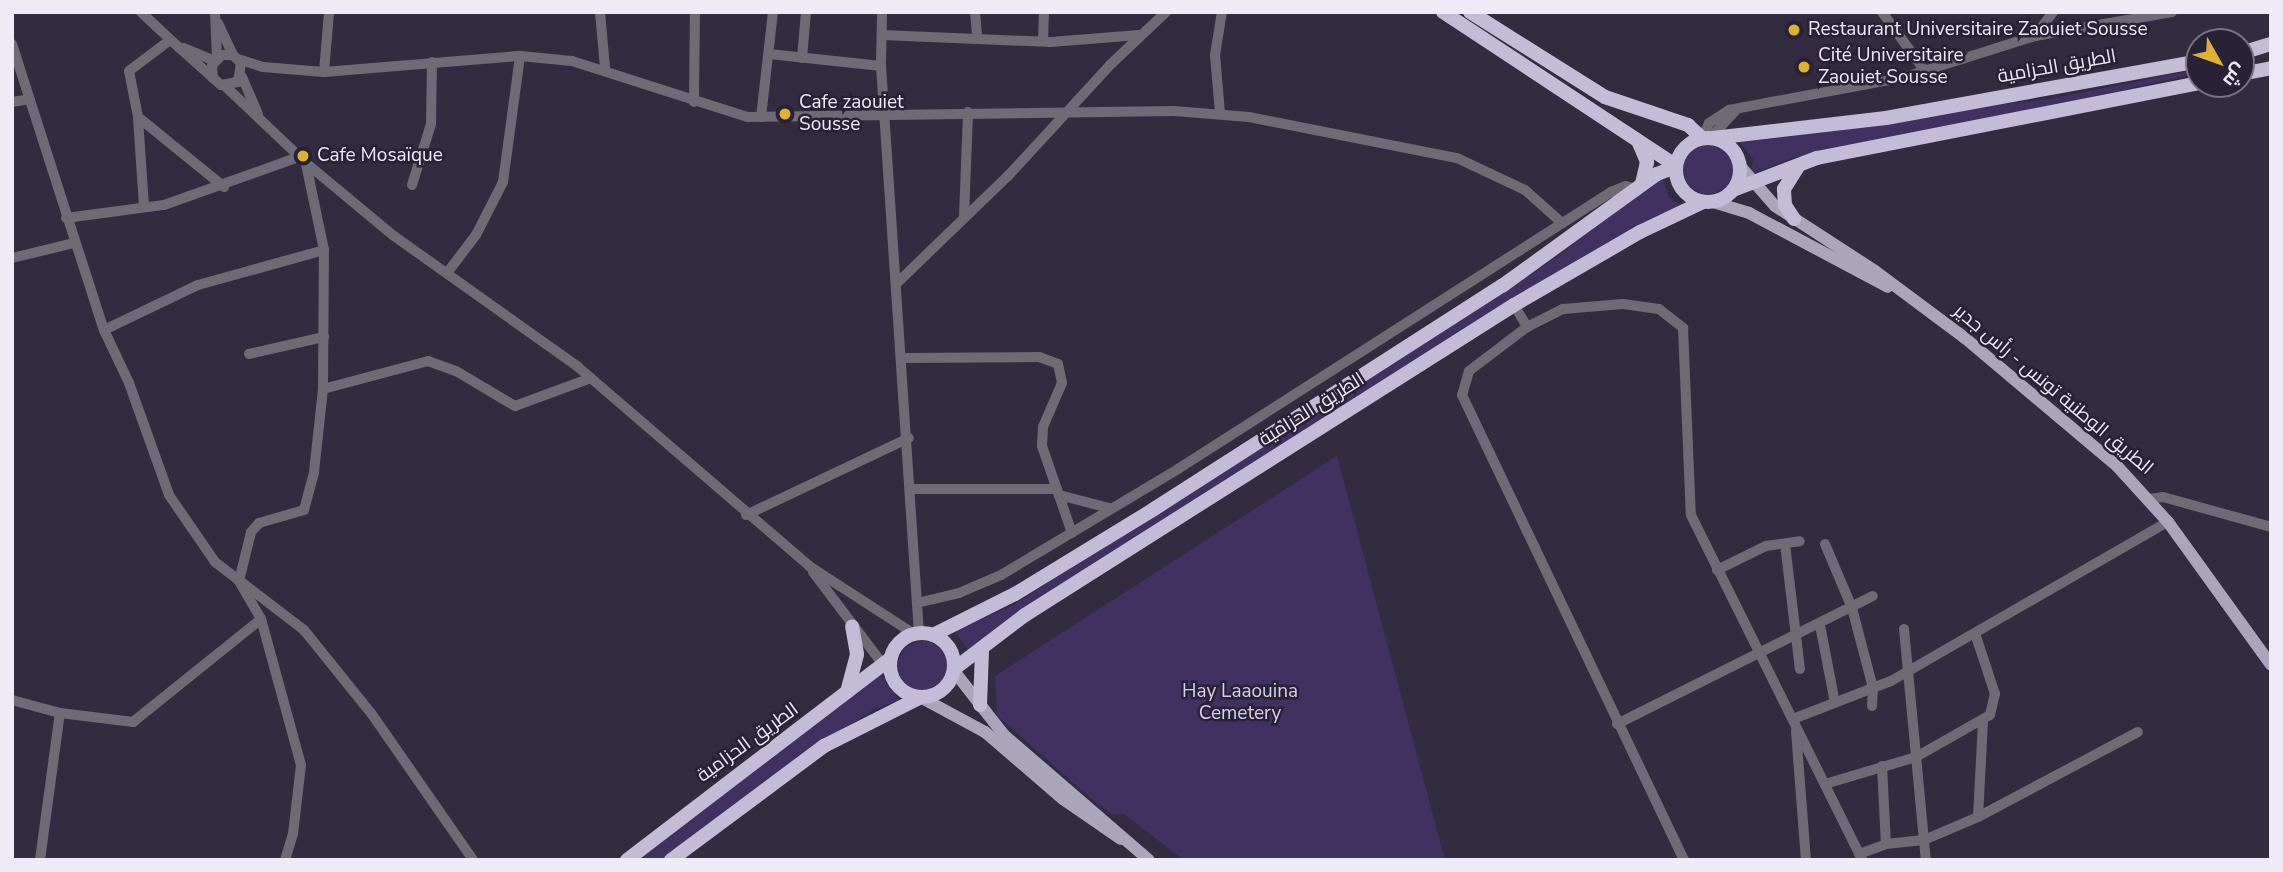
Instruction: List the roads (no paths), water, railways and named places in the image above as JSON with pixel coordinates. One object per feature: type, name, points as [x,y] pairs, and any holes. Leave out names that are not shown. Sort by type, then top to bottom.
[{"type":"highway","points":[[1443,12],[1675,166],[1685,194],[1708,202],[1802,163],[2185,86]]},
{"type":"highway","points":[[1470,12],[1605,97],[1688,125],[1707,138],[1731,148],[1740,166],[1733,190]]},
{"type":"highway","name":"الطريق الحزامية","points":[[1707,138],[1886,118],[2185,64]]},
{"type":"highway","points":[[1675,166],[1682,150],[1707,138]]},
{"type":"highway","points":[[1638,142],[1647,162],[1639,186]]},
{"type":"highway","points":[[1794,219],[1785,205],[1784,189],[1790,174],[1802,163]]},
{"type":"highway","name":"الطريق الحزامية","points":[[627,860],[845,695],[886,662],[899,643],[1015,594],[1154,509],[1502,286],[1639,186],[1675,166]]},
{"type":"highway","name":"الطريق الحزامية","points":[[671,860],[824,746],[944,688],[954,670],[1026,615],[1514,305],[1640,232],[1708,202]]},
{"type":"highway","points":[[845,695],[857,661],[852,626]]},
{"type":"highway","points":[[922,634],[947,645],[954,670]]},
{"type":"highway","points":[[980,705],[982,650]]},
{"type":"highway","points":[[886,662],[894,679],[921,698]]},
{"type":"main road","name":"الطريق الوطنية تونس - رأس جدير","points":[[1740,166],[1751,182],[1794,219],[1898,291],[2033,394],[2150,499],[2271,665]]},
{"type":"main road","name":"الطريق الوطنية تونس - رأس جدير","points":[[1708,202],[1749,213],[1898,291]]},
{"type":"main road","points":[[954,670],[1004,735],[1149,860]]},
{"type":"main road","points":[[921,698],[985,732],[1063,799],[1130,844]]},
{"type":"street","points":[[141,12],[225,86],[302,160],[394,236],[591,378],[746,515],[809,565],[922,634]]},
{"type":"street","points":[[324,72],[329,12]]},
{"type":"street","points":[[600,12],[605,68]]},
{"type":"street","points":[[694,102],[695,12]]},
{"type":"street","points":[[761,117],[773,12]]},
{"type":"street","points":[[802,58],[806,12]]},
{"type":"street","points":[[882,12],[881,66],[909,438],[917,603],[922,634]]},
{"type":"street","points":[[975,12],[977,36]]},
{"type":"street","points":[[1043,41],[1045,12]]},
{"type":"street","points":[[896,284],[1065,114],[1139,35],[1166,12]]},
{"type":"street","points":[[1220,113],[1215,55],[1222,12]]},
{"type":"street","points":[[1882,12],[1925,71]]},
{"type":"street","points":[[2035,36],[2053,12]]},
{"type":"street","points":[[2121,12],[2130,20]]},
{"type":"street","points":[[1707,138],[1737,109],[1925,71],[2035,36],[2172,12]]},
{"type":"street","points":[[213,78],[215,16]]},
{"type":"street","points":[[215,16],[236,57],[259,118]]},
{"type":"street","points":[[881,35],[977,36],[1043,41],[1139,35]]},
{"type":"street","points":[[172,42],[215,60],[236,57],[263,67],[324,72],[520,56],[605,68],[735,115],[761,117],[885,112],[1220,113],[1457,158],[1525,190],[1562,223]]},
{"type":"street","points":[[144,207],[138,117],[129,71],[172,42]]},
{"type":"street","points":[[12,44],[104,330],[129,383],[169,495],[215,562],[304,630],[371,713],[473,860]]},
{"type":"street","points":[[769,54],[881,66]]},
{"type":"street","points":[[447,273],[476,235],[503,182],[520,56]]},
{"type":"street","points":[[412,185],[431,124],[432,62]]},
{"type":"street","points":[[225,86],[242,75],[263,67]]},
{"type":"street","points":[[12,102],[30,99]]},
{"type":"street","points":[[964,216],[968,112]]},
{"type":"street","points":[[138,117],[224,187]]},
{"type":"street","points":[[66,218],[144,207],[224,187],[302,160]]},
{"type":"street","points":[[285,860],[293,834],[301,765],[261,619],[239,581],[254,527],[300,512],[308,504],[323,389],[324,250],[302,160]]},
{"type":"street","points":[[917,603],[983,584],[1072,533],[1294,397],[1619,188],[1639,186]]},
{"type":"street","points":[[12,258],[74,243]]},
{"type":"street","points":[[104,330],[207,282],[324,250]]},
{"type":"street","points":[[1684,860],[1462,395],[1469,371],[1527,327],[1563,309],[1623,304],[1659,309],[1683,328],[1687,494],[1691,515],[1758,657],[1795,722],[1860,857],[1886,844],[1924,840],[1978,817],[2138,732]]},
{"type":"street","points":[[1514,305],[1527,327]]},
{"type":"street","points":[[249,354],[324,337]]},
{"type":"street","points":[[903,358],[1039,357],[1058,364],[1062,383],[1042,435],[1072,533]]},
{"type":"street","points":[[323,389],[428,361],[456,371],[514,406],[591,378]]},
{"type":"street","points":[[746,515],[909,438]]},
{"type":"street","points":[[911,489],[1058,492],[1109,508]]},
{"type":"street","points":[[2150,499],[2162,497],[2271,527]]},
{"type":"street","points":[[1795,722],[1909,671],[2168,522]]},
{"type":"street","points":[[1717,570],[1766,546],[1801,541]]},
{"type":"street","points":[[1785,544],[1800,669]]},
{"type":"street","points":[[1825,544],[1852,608],[1873,688],[1872,706]]},
{"type":"street","points":[[809,565],[852,626],[886,662]]},
{"type":"street","points":[[1617,724],[1758,657],[1873,596]]},
{"type":"street","points":[[12,700],[60,713],[140,719],[261,619]]},
{"type":"street","points":[[1820,625],[1835,703]]},
{"type":"street","points":[[1904,629],[1926,860]]},
{"type":"street","points":[[1825,784],[1916,757],[1983,721],[1996,702],[1975,633]]},
{"type":"street","points":[[40,860],[60,713]]},
{"type":"street","points":[[1978,817],[1983,721]]},
{"type":"street","points":[[1795,722],[1807,860]]},
{"type":"street","points":[[1882,766],[1886,844]]},
{"type":"place","name":"Restaurant Universitaire Zaouiet Sousse","points":[[1794,30]]},
{"type":"place","name":"Cité Universitaire Zaouiet Sousse","points":[[1804,67]]},
{"type":"place","name":"Cafe zaouiet Sousse","points":[[785,114]]},
{"type":"place","name":"Cafe Mosaïque","points":[[303,156]]},
{"type":"park label","name":"Hay Laaouina Cemetery","points":[[1240,703]]}]
